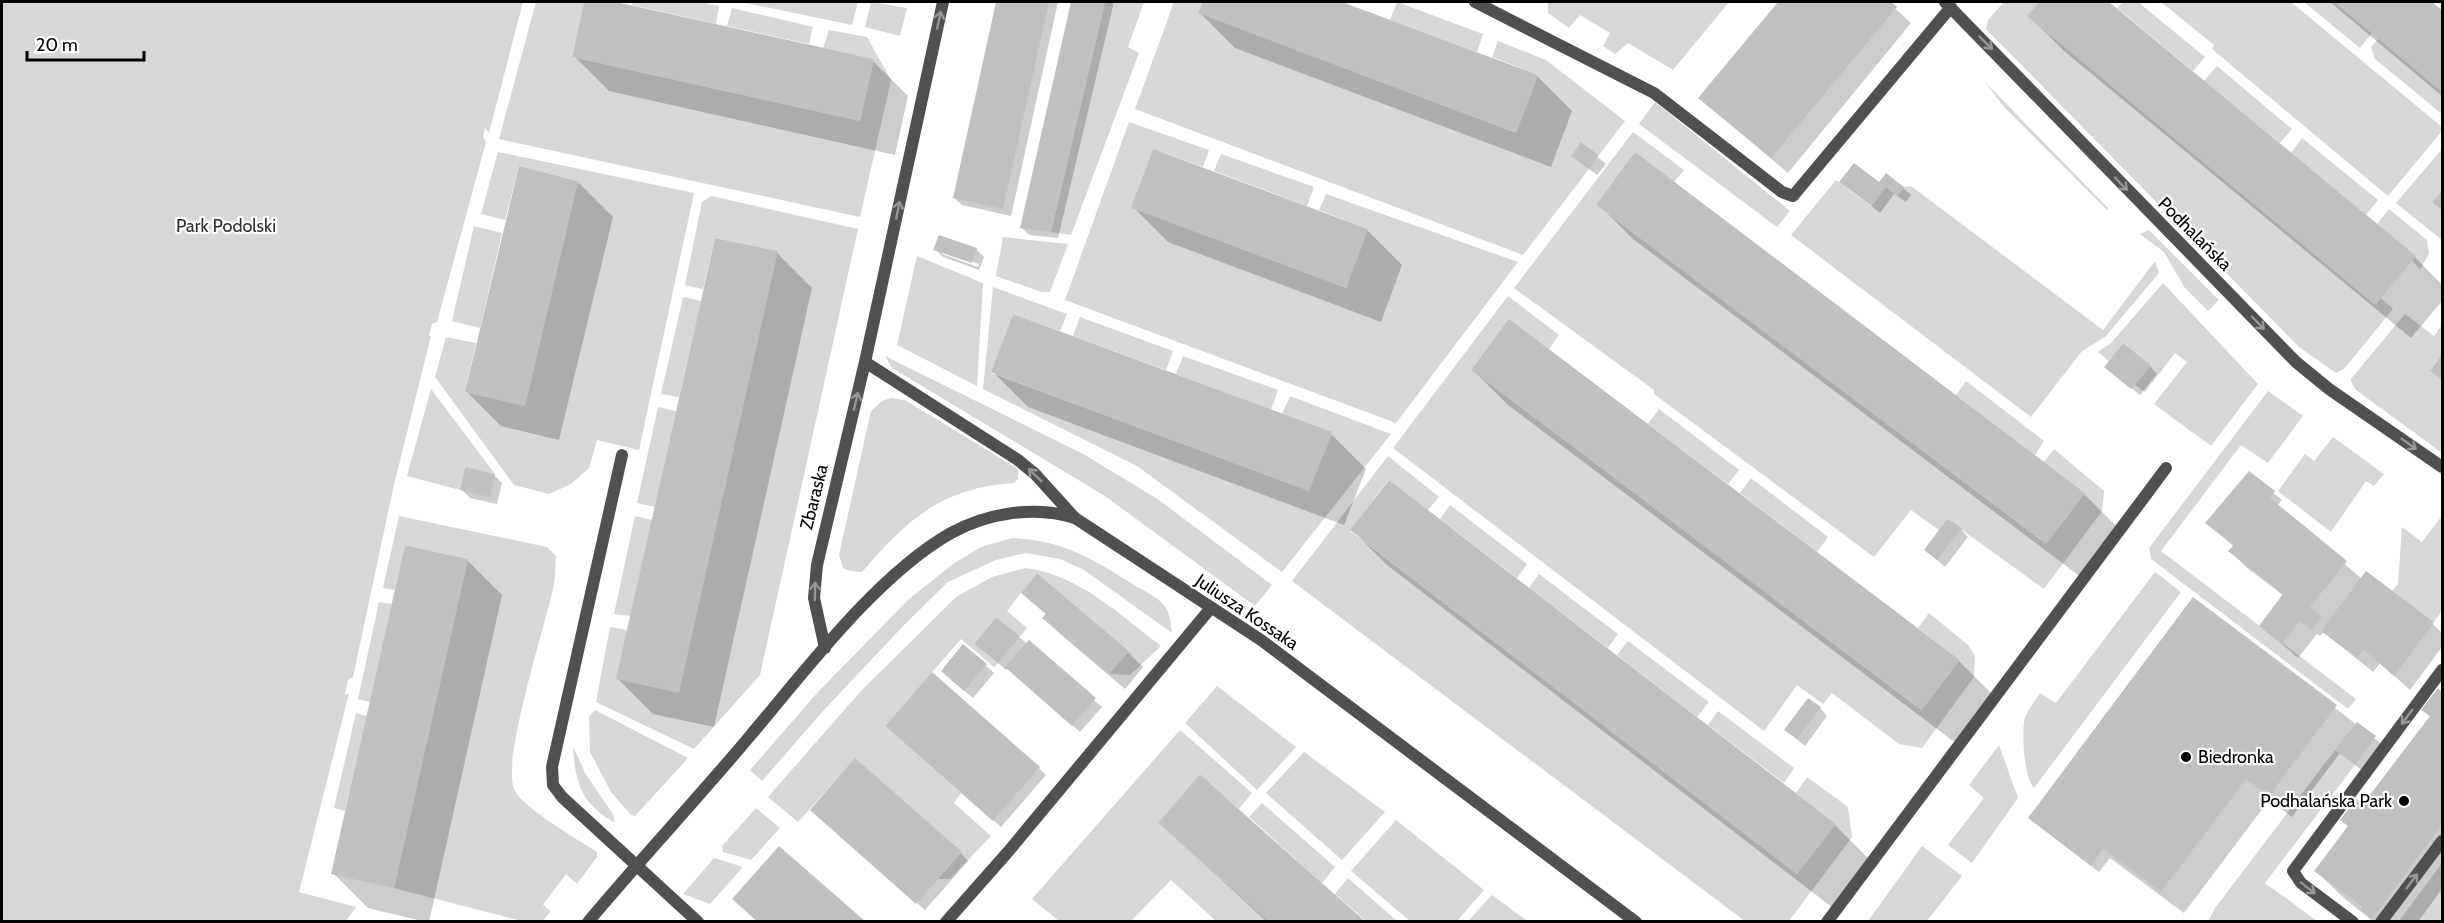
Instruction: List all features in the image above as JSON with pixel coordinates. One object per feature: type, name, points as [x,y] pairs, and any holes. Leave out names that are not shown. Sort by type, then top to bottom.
[{"type":"street","name":"Zbaraska","points":[[825,648],[814,598],[817,565],[865,362],[943,2]]},
{"type":"street","points":[[1483,3],[1654,93],[1782,192],[1793,196],[1948,4]]},
{"type":"street","name":"Podhalańska","points":[[1948,4],[2296,362],[2329,389],[2442,467]]},
{"type":"street","points":[[865,362],[1018,460],[1035,474],[1075,518]]},
{"type":"street","points":[[622,455],[552,767],[553,785],[562,797],[698,921]]},
{"type":"street","points":[[1827,921],[2166,468]]},
{"type":"street","name":"Juliusza Kossaka","points":[[825,648],[904,567],[952,533],[1005,514],[1039,511],[1075,518],[1271,647],[1636,921]]},
{"type":"street","points":[[946,921],[1007,853],[1210,609]]},
{"type":"street","points":[[588,921],[825,648]]},
{"type":"street","points":[[2353,921],[2301,883],[2293,871],[2442,670]]},
{"type":"street","points":[[2381,921],[2442,841]]},
{"type":"green space","name":"Park Podolski","points":[[2,2],[523,2],[489,133],[485,128],[483,137],[486,142],[437,322],[432,324],[393,489],[353,677],[348,680],[345,695],[349,693],[299,892],[356,907],[346,921],[2,921]]},
{"type":"green space","points":[[536,2],[584,2],[572,57],[860,121],[874,59],[823,48],[829,30],[867,37],[891,80],[860,217],[499,139]]},
{"type":"green space","points":[[633,2],[700,2],[719,6],[716,24],[632,5]]},
{"type":"green space","points":[[741,2],[858,2],[852,25]]},
{"type":"green space","points":[[871,2],[907,8],[900,36],[865,27]]},
{"type":"green space","points":[[1105,2],[1144,2],[1128,47],[1139,53],[1071,235],[1051,232]]},
{"type":"green space","points":[[1174,2],[1203,2],[1199,13],[1516,133],[1538,75],[1492,57],[1498,41],[1546,60],[1625,121],[1599,155],[1581,142],[1589,169],[1523,255],[1135,109]]},
{"type":"green space","points":[[1397,2],[1483,34],[1477,52],[1390,20]]},
{"type":"green space","points":[[1548,2],[1729,2],[1673,70],[1628,43],[1615,54],[1603,46],[1610,33],[1580,15],[1569,28],[1548,13]]},
{"type":"green space","points":[[2004,2],[2039,2],[2028,15],[2376,304],[2381,298],[2393,309],[2344,369],[2336,373],[2299,347],[1986,29],[1988,20]]},
{"type":"green space","points":[[2123,2],[2138,2],[2205,57],[2193,71],[2117,8]]},
{"type":"green space","points":[[2161,2],[2291,2],[2442,127],[2442,131],[2388,196],[2212,49],[2214,45]]},
{"type":"green space","points":[[2304,2],[2334,2],[2372,33],[2360,48]]},
{"type":"green space","points":[[732,8],[813,27],[809,44],[727,26]]},
{"type":"green space","points":[[2379,38],[2442,92],[2442,114],[2375,59],[2371,47]]},
{"type":"green space","points":[[2217,66],[2292,129],[2280,143],[2204,81]]},
{"type":"green space","points":[[1985,82],[2108,208],[2107,210],[2004,107]]},
{"type":"green space","points":[[1655,102],[1790,211],[1777,227],[1639,124]]},
{"type":"green space","points":[[1129,122],[1209,150],[1203,167],[1153,149],[1132,208],[1346,288],[1368,229],[1319,210],[1326,194],[1518,262],[1396,423],[1065,300]]},
{"type":"green space","points":[[1633,132],[1684,170],[1674,182],[1635,153],[1596,205],[2046,544],[2085,493],[2044,462],[2054,449],[2104,491],[2102,511],[2044,589],[1947,519],[1939,530],[1911,510],[1874,557],[1654,394],[1654,390],[1514,288]]},
{"type":"green space","points":[[2302,138],[2378,200],[2366,215],[2291,153]]},
{"type":"green space","points":[[2442,149],[2442,190],[2432,202],[2442,211],[2442,240],[2396,203]]},
{"type":"green space","points":[[498,152],[694,193],[639,450],[597,440],[589,468],[571,484],[549,494],[514,485],[435,377],[446,337],[476,343],[465,392],[525,406],[578,181],[519,166],[505,220],[481,214]]},
{"type":"green space","points":[[1221,154],[1314,187],[1307,206],[1214,171]]},
{"type":"green space","points":[[1836,180],[1871,206],[1886,187],[1897,196],[1904,187],[1911,186],[2103,330],[2155,261],[2159,273],[2105,337],[2082,351],[2031,417],[1791,235]]},
{"type":"green space","points":[[711,196],[858,229],[760,675],[694,749],[596,702],[610,627],[627,630],[777,251],[715,238],[703,289],[685,285],[702,202]]},
{"type":"green space","points":[[2389,209],[2427,240],[2429,254],[2420,269],[2377,224]]},
{"type":"green space","points":[[474,226],[502,233],[480,328],[452,321]]},
{"type":"green space","points":[[2149,230],[2219,300],[2208,311],[2185,288],[2164,252],[2140,234]]},
{"type":"green space","points":[[1003,237],[1068,244],[1050,292],[1042,292],[996,276]]},
{"type":"green space","points":[[917,256],[983,283],[977,386],[897,345]]},
{"type":"green space","points":[[2163,283],[2258,384],[2211,446],[2154,404],[2187,362],[2175,353],[2145,392],[2135,385],[2151,365],[2123,343],[2109,361],[2098,352],[2111,343]]},
{"type":"green space","points":[[993,287],[1067,314],[1060,331],[1013,314],[991,373],[1309,491],[1332,433],[1282,414],[1290,396],[1391,434],[1282,572],[1137,466],[983,389]]},
{"type":"green space","points":[[1508,296],[1559,335],[1549,349],[1509,320],[1472,370],[1921,710],[1960,660],[1918,628],[1929,613],[1968,645],[1975,656],[1974,677],[1922,748],[1899,744],[1832,693],[1823,704],[1797,685],[1764,731],[1393,448]]},
{"type":"green space","points":[[683,297],[701,301],[679,397],[661,394]]},
{"type":"green space","points":[[2405,314],[2434,336],[2442,325],[2442,354],[2430,371],[2442,380],[2442,453],[2356,390],[2350,380]]},
{"type":"green space","points":[[1080,317],[1173,351],[1166,370],[1073,336]]},
{"type":"green space","points":[[885,356],[1085,455],[1159,500],[1272,585],[1255,606],[1105,496],[892,368]]},
{"type":"green space","points":[[1183,356],[1278,390],[1271,410],[1176,374]]},
{"type":"green space","points":[[1966,381],[2044,441],[2035,455],[1956,395]]},
{"type":"green space","points":[[431,389],[495,474],[465,468],[460,490],[407,476]]},
{"type":"green space","points":[[2268,391],[2303,416],[2268,463],[2241,445],[2161,551],[2356,699],[2348,709],[2151,559],[2149,548]]},
{"type":"green space","points":[[891,398],[905,400],[1018,469],[1018,479],[1014,483],[988,486],[946,499],[911,522],[862,572],[850,571],[843,568],[839,555],[871,411],[882,401]]},
{"type":"green space","points":[[658,407],[676,411],[655,507],[637,503]]},
{"type":"green space","points":[[1659,409],[1739,470],[1728,484],[1648,424]]},
{"type":"green space","points":[[2333,437],[2384,474],[2374,486],[2366,481],[2331,532],[2278,491],[2305,454],[2314,461]]},
{"type":"green space","points":[[1388,456],[1439,497],[1428,510],[1388,480],[1350,531],[1797,874],[1836,824],[1796,793],[1807,777],[1848,807],[1852,837],[1789,921],[1745,921],[1292,581]]},
{"type":"green space","points":[[1751,478],[1828,537],[1817,552],[1740,493]]},
{"type":"green space","points":[[1450,505],[1527,564],[1517,578],[1440,519]]},
{"type":"green space","points":[[399,516],[547,547],[556,556],[554,584],[549,607],[519,722],[512,773],[514,789],[527,805],[597,852],[597,857],[577,884],[566,874],[543,905],[551,911],[543,921],[522,921],[394,888],[468,559],[405,545],[395,590],[383,588]]},
{"type":"green space","points":[[635,516],[652,520],[631,616],[614,614]]},
{"type":"green space","points":[[2441,517],[2442,611],[2434,622],[2392,591],[2398,584],[2402,527],[2422,542]]},
{"type":"green space","points":[[1012,538],[1030,539],[1060,546],[1102,565],[1162,603],[1171,621],[1172,633],[1084,570],[1060,559],[1026,553],[996,560],[948,582],[823,711],[762,781],[750,770],[818,692],[909,599],[953,564],[981,547]]},
{"type":"green space","points":[[1026,568],[1045,572],[1081,588],[1098,598],[1161,646],[1130,675],[1109,674],[1129,651],[1037,573],[1007,611],[1027,628],[1020,636],[996,617],[974,644],[998,663],[994,667],[961,639],[885,726],[961,793],[954,803],[991,836],[950,879],[938,879],[961,853],[855,759],[798,822],[768,797],[860,692],[956,597],[992,577]]},
{"type":"green space","points":[[2155,572],[2181,592],[2034,788],[2028,775],[2023,743],[2024,724],[2028,712],[2040,693],[2056,703]]},
{"type":"green space","points":[[1539,574],[1618,634],[1608,648],[1529,588]]},
{"type":"green space","points":[[379,602],[392,604],[370,702],[358,699]]},
{"type":"green space","points":[[1628,641],[1709,702],[1697,717],[1617,655]]},
{"type":"green space","points":[[1217,686],[1296,747],[1257,790],[1185,723]]},
{"type":"green space","points":[[595,710],[688,758],[635,816],[631,815],[611,792],[590,752],[589,717]]},
{"type":"green space","points":[[1718,711],[1794,768],[1784,783],[1708,725]]},
{"type":"green space","points":[[356,713],[367,716],[345,811],[334,808]]},
{"type":"green space","points":[[1180,730],[1252,793],[1239,809],[1200,774],[1158,823],[1269,921],[1216,921],[1171,880],[1131,921],[1059,921],[1032,899]]},
{"type":"green space","points":[[1999,745],[2018,798],[1972,863],[1948,845],[1984,798],[1969,785]]},
{"type":"green space","points":[[573,746],[585,773],[613,814],[615,823],[594,808],[582,791],[576,771]]},
{"type":"green space","points":[[2335,750],[2355,765],[2265,883],[2317,921],[2208,922],[2215,908]]},
{"type":"green space","points":[[1304,752],[1385,812],[1342,860],[1266,793]]},
{"type":"green space","points":[[1262,803],[1335,867],[1322,883],[1249,817]]},
{"type":"green space","points":[[756,808],[780,828],[751,860],[723,852],[722,846]]},
{"type":"green space","points":[[1396,820],[1484,890],[1457,921],[1410,921],[1351,871]]},
{"type":"green space","points":[[1922,846],[1962,876],[1927,921],[1868,921]]},
{"type":"green space","points":[[714,858],[743,867],[710,904],[683,894]]},
{"type":"green space","points":[[2442,863],[2442,921],[2399,921]]},
{"type":"green space","points":[[1348,878],[1397,921],[1366,921],[1335,894]]},
{"type":"green space","points":[[1492,895],[1527,921],[1468,921]]},
{"type":"building","points":[[584,2],[616,2],[874,59],[860,121],[572,57]]},
{"type":"building","points":[[996,2],[1049,2],[1003,209],[953,198]]},
{"type":"building","points":[[1071,2],[1105,2],[1051,232],[1020,228]]},
{"type":"building","points":[[1203,2],[1342,2],[1538,75],[1516,133],[1198,13]]},
{"type":"building","points":[[1778,2],[1891,2],[1897,7],[1771,158],[1698,98]]},
{"type":"building","points":[[2039,2],[2109,2],[2416,256],[2375,305],[2027,16]]},
{"type":"building","points":[[2334,2],[2432,2],[2442,10],[2442,92]]},
{"type":"building","points":[[1581,142],[1599,155],[1589,169],[1571,156]]},
{"type":"building","points":[[1153,149],[1368,229],[1346,288],[1131,208]]},
{"type":"building","points":[[1635,152],[2085,493],[2046,544],[1596,205]]},
{"type":"building","points":[[1854,163],[1879,182],[1886,173],[1904,187],[1898,196],[1886,187],[1872,206],[1839,182]]},
{"type":"building","points":[[519,166],[578,181],[525,406],[465,392]]},
{"type":"building","points":[[2442,190],[2442,211],[2432,202]]},
{"type":"building","points":[[939,235],[977,248],[972,263],[933,250]]},
{"type":"building","points":[[715,238],[778,251],[679,693],[616,679]]},
{"type":"building","points":[[1013,314],[1332,432],[1309,491],[991,372]]},
{"type":"building","points":[[1509,319],[1960,660],[1922,710],[1471,370]]},
{"type":"building","points":[[2123,343],[2151,365],[2131,389],[2104,367]]},
{"type":"building","points":[[2442,354],[2442,380],[2430,371]]},
{"type":"building","points":[[465,467],[495,474],[490,497],[460,490]]},
{"type":"building","points":[[2249,471],[2275,491],[2270,498],[2347,561],[2310,607],[2322,616],[2312,630],[2300,621],[2282,644],[2259,626],[2283,594],[2228,551],[2234,545],[2205,523]]},
{"type":"building","points":[[1389,480],[1836,824],[1797,874],[1350,530]]},
{"type":"building","points":[[1947,519],[1962,528],[1937,560],[1924,550]]},
{"type":"building","points":[[405,545],[468,559],[394,888],[331,874]]},
{"type":"building","points":[[2366,571],[2434,622],[2394,676],[2363,649],[2357,658],[2321,631]]},
{"type":"building","points":[[1037,573],[1129,651],[1109,674],[1042,618],[1046,614],[1021,593]]},
{"type":"building","name":"Biedronka","points":[[2193,597],[2337,705],[2269,796],[2246,779],[2161,892],[2103,849],[2091,866],[2028,818]]},
{"type":"building","points":[[996,617],[1020,636],[998,663],[974,644]]},
{"type":"building","points":[[1029,640],[1096,698],[1072,726],[1005,667]]},
{"type":"building","points":[[963,644],[987,664],[964,691],[941,671]]},
{"type":"building","points":[[932,672],[1040,767],[993,821],[885,726]]},
{"type":"building","name":"Podhalańska Park","points":[[2438,688],[2442,692],[2442,824],[2372,919],[2360,910],[2363,907],[2314,871],[2348,826],[2340,820],[2356,799],[2363,804],[2430,716],[2421,710]]},
{"type":"building","points":[[1808,698],[1821,707],[1797,739],[1784,730]]},
{"type":"building","points":[[2357,722],[2376,736],[2355,765],[2335,750]]},
{"type":"building","points":[[855,758],[962,852],[916,904],[810,810]]},
{"type":"building","points":[[1200,774],[1366,922],[1269,922],[1158,823]]},
{"type":"building","points":[[779,846],[866,922],[758,922],[732,899]]},
{"type":"place","name":"Biedronka","points":[[2186,757]]},
{"type":"place","name":"Podhalańska Park","points":[[2404,801]]}]
